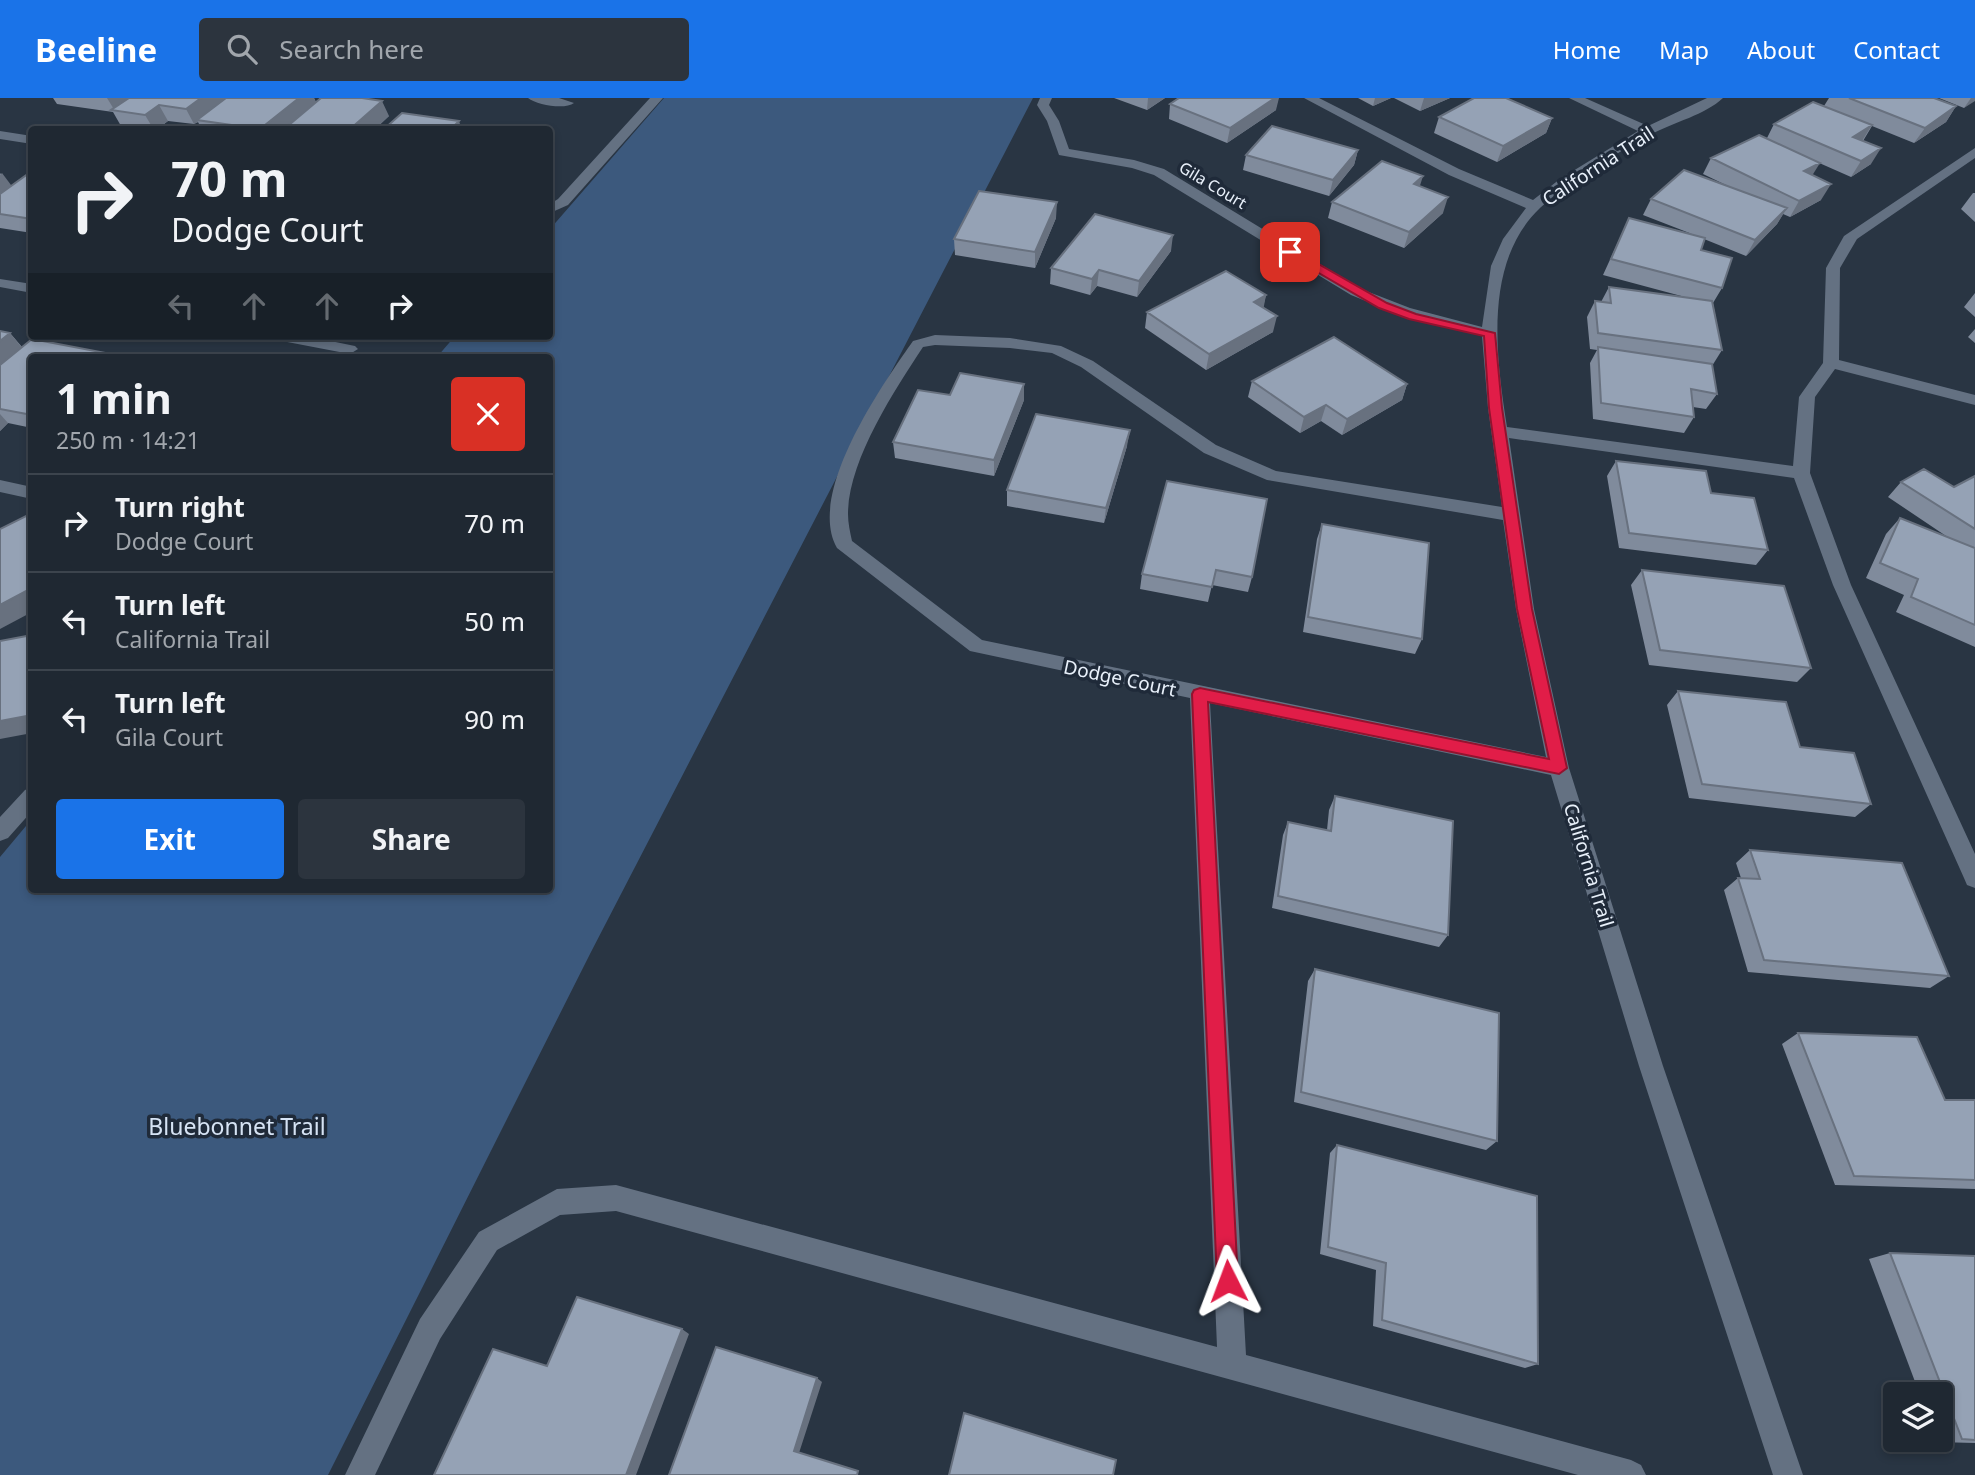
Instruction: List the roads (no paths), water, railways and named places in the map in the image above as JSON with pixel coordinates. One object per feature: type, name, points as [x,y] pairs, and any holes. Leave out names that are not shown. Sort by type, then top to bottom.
[{"type":"street","points":[[534,98],[568,103]]},
{"type":"street","points":[[553,207],[563,202],[657,98]]},
{"type":"street","name":"Gila Court","points":[[1046,98],[1044,104],[1053,121],[1063,152],[1134,164],[1159,172],[1374,301],[1413,317],[1489,333]]},
{"type":"street","points":[[1310,98],[1454,172],[1534,206]]},
{"type":"street","points":[[1575,98],[1648,131]]},
{"type":"street","name":"California Trail","points":[[1717,98],[1648,131],[1564,182],[1534,206],[1510,239],[1498,266],[1489,333],[1499,431],[1525,609],[1559,768],[1651,1066],[1788,1475]]},
{"type":"street","points":[[0,135],[28,139]]},
{"type":"street","points":[[1975,152],[1851,236],[1833,268],[1831,363],[1807,397],[1801,473],[1842,585],[1975,878]]},
{"type":"street","points":[[0,283],[28,288]]},
{"type":"street","points":[[303,340],[350,349]]},
{"type":"street","name":"Dodge Court","points":[[1511,515],[1273,476],[1210,449],[1087,364],[1056,349],[1010,343],[935,340],[918,344],[895,378],[846,475],[838,510],[844,544],[977,646],[1559,768]]},
{"type":"street","points":[[1831,363],[1975,400]]},
{"type":"street","points":[[1499,431],[1801,473]]},
{"type":"street","points":[[0,486],[28,492]]},
{"type":"street","points":[[1200,694],[1232,1365]]},
{"type":"street","points":[[0,832],[28,800]]},
{"type":"street","points":[[360,1475],[430,1329],[488,1241],[557,1202],[616,1198],[1631,1475]]},
{"type":"park label","name":"Bluebonnet Trail","points":[[237,1127]]}]
